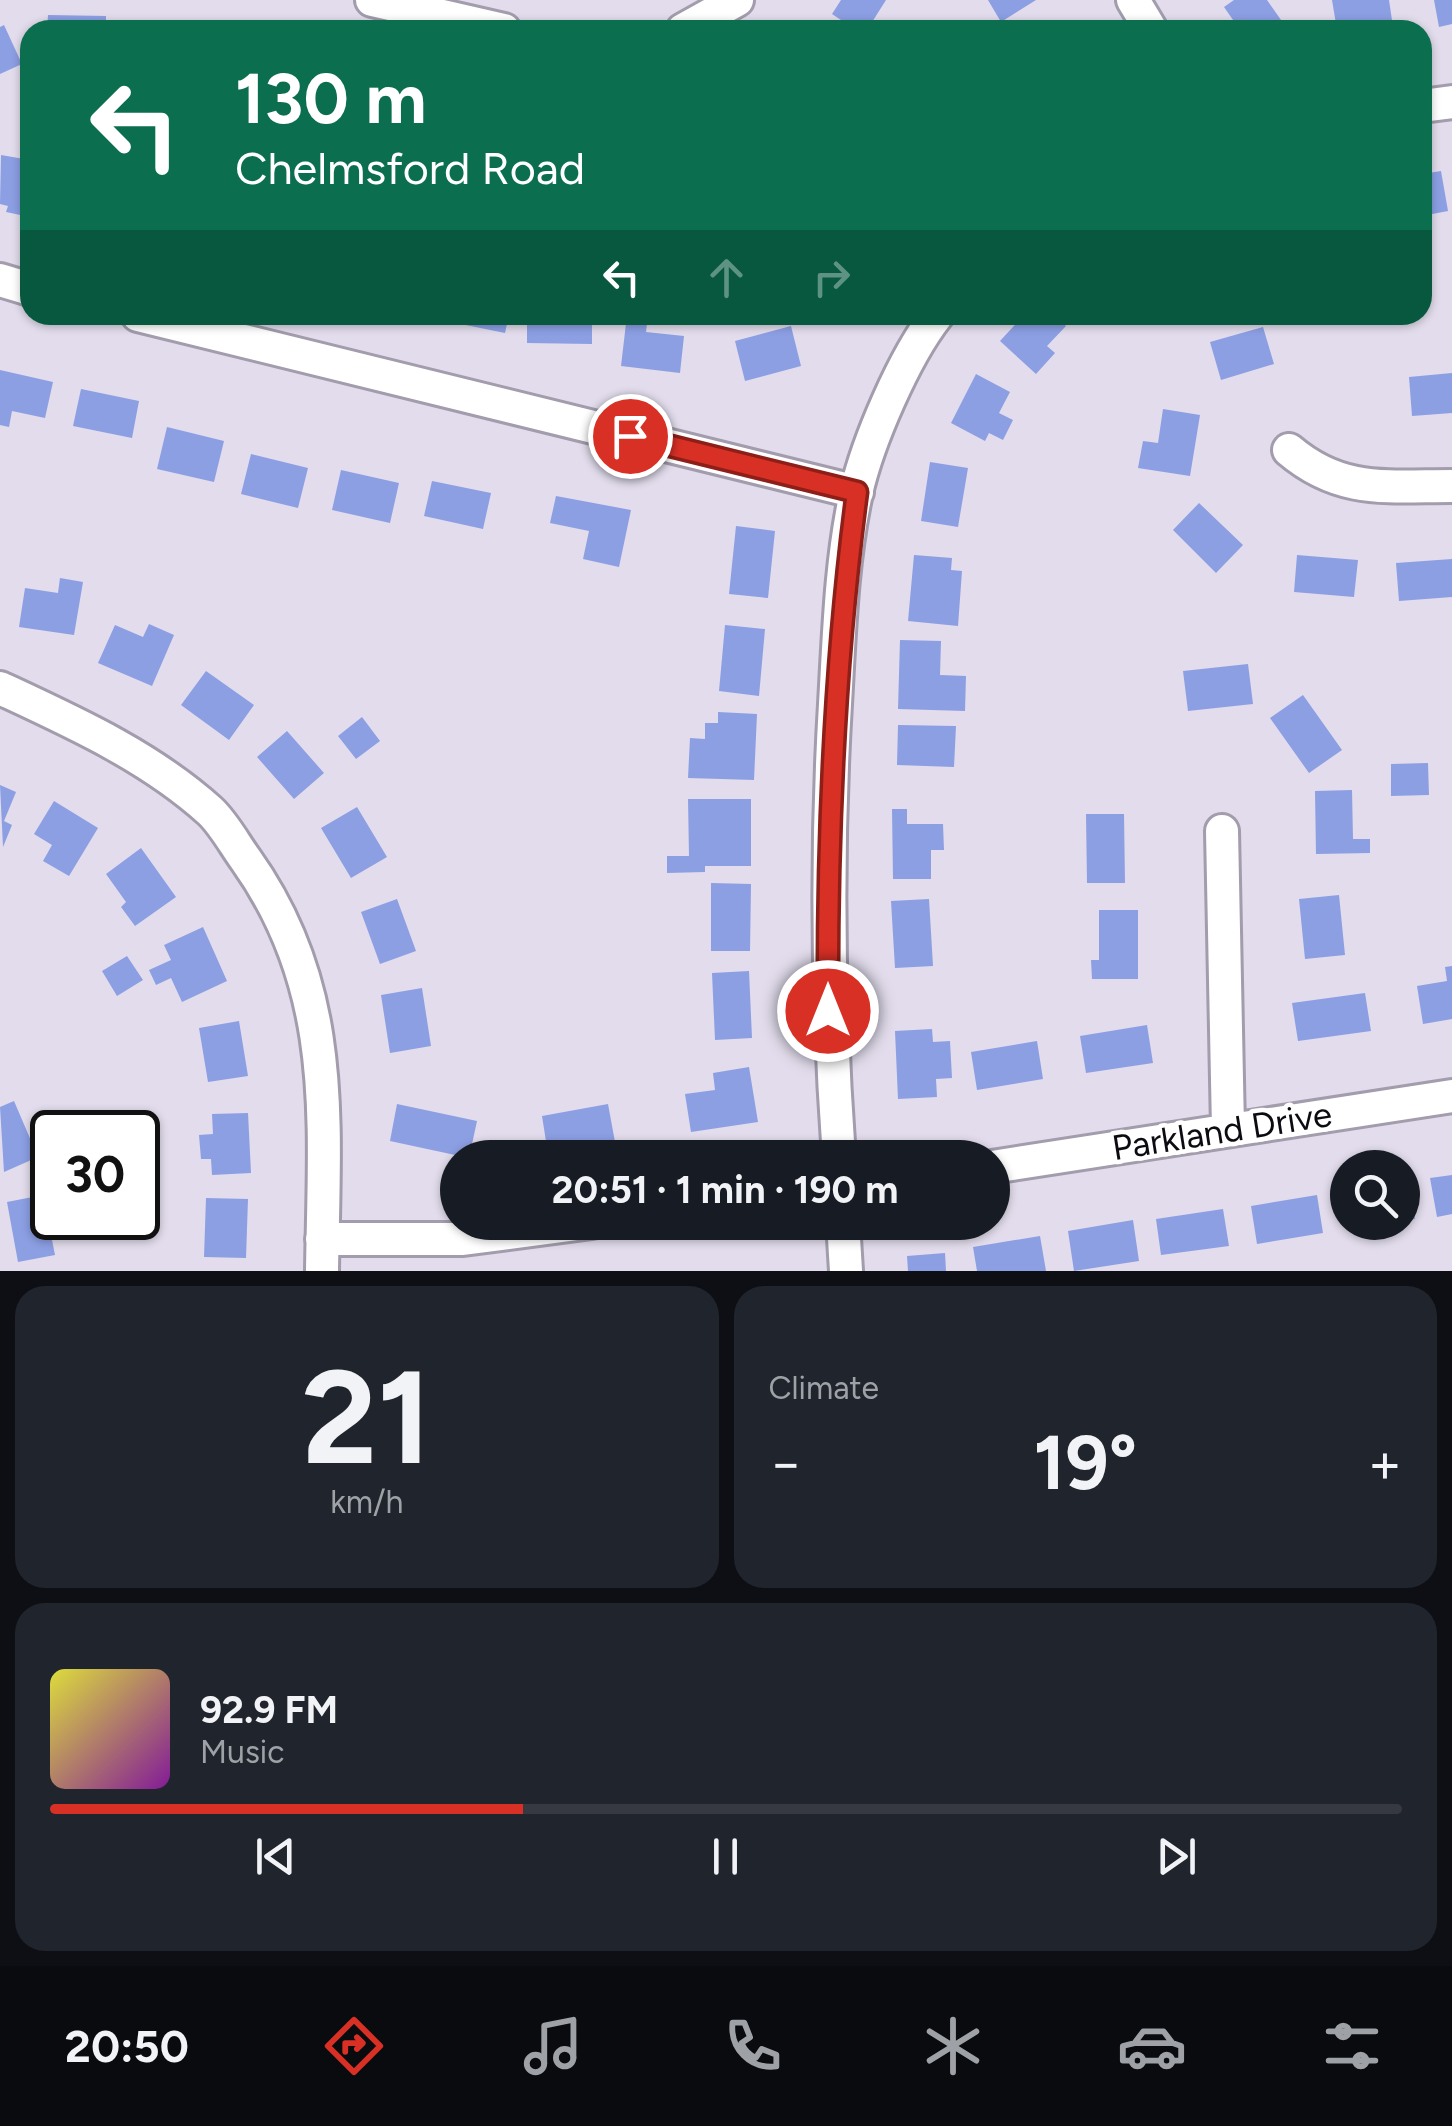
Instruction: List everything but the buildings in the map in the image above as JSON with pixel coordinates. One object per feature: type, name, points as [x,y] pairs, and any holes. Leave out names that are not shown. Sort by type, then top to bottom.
[{"type":"street","points":[[372,0],[460,20]]},
{"type":"street","points":[[702,20],[738,0]]},
{"type":"street","points":[[179,325],[857,492]]},
{"type":"street","points":[[838,1140],[828,1011],[828,826],[839,630],[857,492],[901,372],[930,325]]},
{"type":"street","points":[[1288,450],[1314,472],[1360,487],[1452,486]]},
{"type":"street","points":[[0,688],[140,758],[212,813],[277,904],[313,1000],[318,1034],[322,1067],[322,1255],[446,1240]]},
{"type":"street","points":[[1222,832],[1228,1130]]},
{"type":"street","name":"Parkland Drive","points":[[1010,1164],[1452,1096]]},
{"type":"street","points":[[844,1240],[846,1271]]},
{"type":"route","points":[[630,436],[857,492],[839,630],[828,826],[828,1011]]}]
